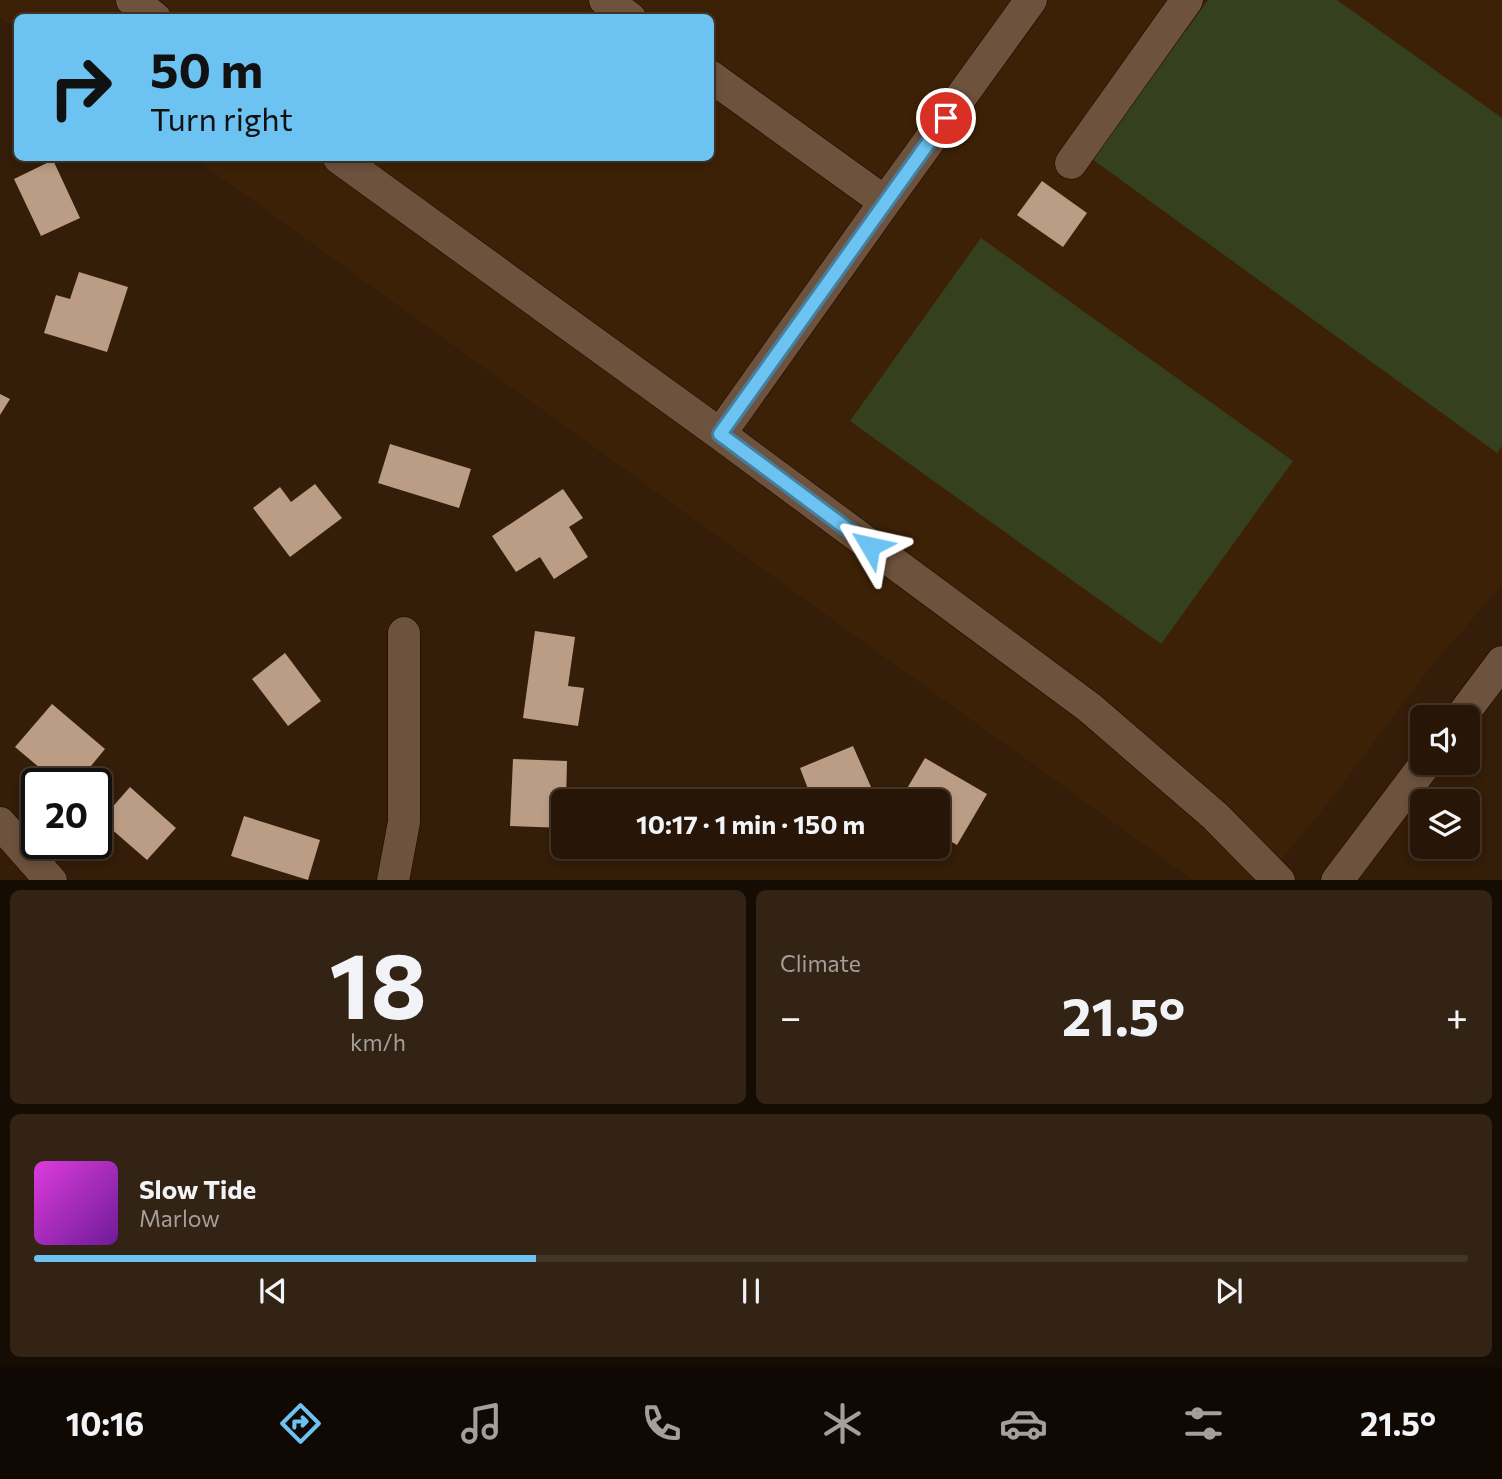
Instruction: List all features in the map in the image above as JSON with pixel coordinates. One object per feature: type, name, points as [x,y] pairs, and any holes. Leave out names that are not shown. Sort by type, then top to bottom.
[{"type":"street","points":[[132,0],[150,14]]},
{"type":"street","points":[[606,0],[625,14]]},
{"type":"street","points":[[720,434],[1031,0]]},
{"type":"street","points":[[1071,163],[1187,0]]},
{"type":"street","points":[[714,79],[885,202]]},
{"type":"street","points":[[343,161],[720,434],[1090,708],[1215,816],[1279,880]]},
{"type":"street","points":[[393,880],[404,822],[404,633]]},
{"type":"street","points":[[1470,705],[1502,662]]},
{"type":"street","points":[[1337,880],[1417,775]]},
{"type":"street","points":[[0,823],[51,880]]},
{"type":"shaded area","points":[[0,0],[1502,0],[1502,585],[1429,669],[1333,797],[1265,880],[1193,880],[198,161],[714,161],[714,14],[14,14],[14,28],[0,17]]},
{"type":"green space","points":[[1208,0],[1337,0],[1502,118],[1502,446],[1497,453],[1092,159]]},
{"type":"green space","points":[[981,238],[1293,461],[1161,644],[850,421]]},
{"type":"building","points":[[53,161],[80,218],[41,236],[14,179]]},
{"type":"building","points":[[1042,181],[1087,213],[1063,247],[1017,215]]},
{"type":"building","points":[[79,272],[128,287],[107,352],[44,333],[56,295],[70,299]]},
{"type":"building","points":[[0,394],[10,399],[0,415]]},
{"type":"building","points":[[390,444],[471,469],[459,508],[378,483]]},
{"type":"building","points":[[315,484],[342,518],[290,557],[253,508],[280,487],[291,502]]},
{"type":"building","points":[[563,489],[583,518],[569,527],[588,557],[554,579],[540,557],[516,572],[492,536]]},
{"type":"building","points":[[535,631],[575,637],[568,686],[584,688],[578,726],[523,718]]},
{"type":"building","points":[[285,653],[321,701],[288,726],[252,679]]},
{"type":"building","points":[[52,704],[105,749],[89,768],[40,768],[15,747]]},
{"type":"building","points":[[853,746],[871,787],[808,789],[800,768]]},
{"type":"building","points":[[925,758],[987,794],[957,845],[950,841],[950,789],[907,789]]},
{"type":"building","points":[[513,759],[567,761],[566,789],[551,789],[551,828],[510,826]]},
{"type":"building","points":[[130,787],[176,828],[147,860],[112,830],[112,807]]},
{"type":"building","points":[[244,816],[320,840],[308,880],[231,856]]},
{"type":"route","points":[[870,546],[720,434],[946,118]]}]
